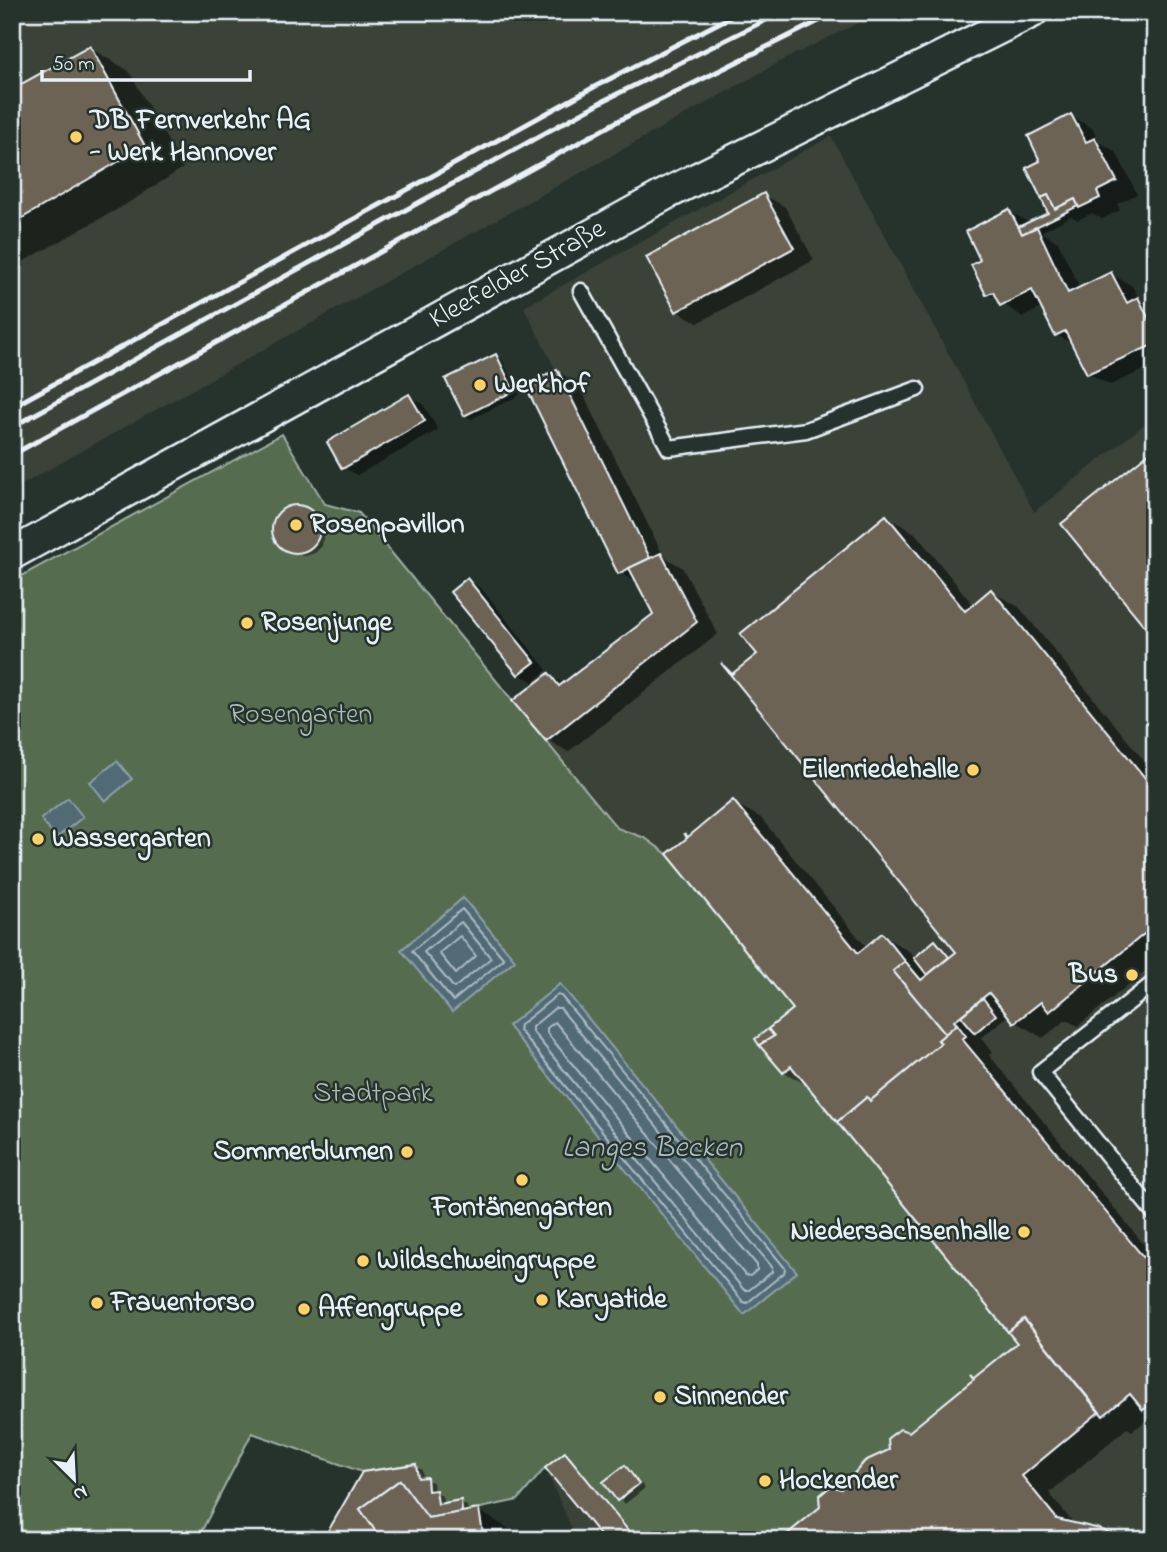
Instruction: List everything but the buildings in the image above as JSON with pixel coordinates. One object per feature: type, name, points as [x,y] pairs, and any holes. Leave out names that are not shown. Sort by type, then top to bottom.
[{"type":"street","name":"Kleefelder Straße","points":[[12,554],[666,194],[1032,12]]},
{"type":"lane","points":[[582,291],[668,448],[806,430],[917,389]]},
{"type":"lane","points":[[1155,982],[1040,1072],[1155,1214]]},
{"type":"shaded area","points":[[12,12],[880,12],[783,60],[12,490]]},
{"type":"shaded area","points":[[831,136],[1034,512],[1155,416],[1155,1540],[577,1540],[545,1468],[894,1192],[792,1067],[783,1073],[768,1029],[792,1008],[667,854],[645,838],[617,828],[546,741],[697,622],[661,553],[650,558],[524,307]]},
{"type":"green space","name":"Stadtpark","points":[[282,434],[325,504],[359,513],[617,828],[645,838],[667,854],[793,1009],[769,1029],[783,1073],[791,1066],[1017,1343],[974,1378],[970,1374],[974,1379],[909,1432],[888,1438],[889,1450],[864,1461],[841,1489],[831,1486],[819,1496],[820,1507],[780,1540],[636,1540],[565,1453],[545,1468],[518,1500],[462,1512],[460,1500],[438,1504],[436,1491],[428,1491],[427,1477],[418,1478],[415,1464],[362,1472],[252,1433],[197,1540],[12,1540],[12,581]]},
{"type":"water","points":[[117,761],[132,779],[105,801],[90,782]]},
{"type":"water","points":[[68,798],[83,817],[56,838],[41,819]]},
{"type":"water","points":[[463,898],[515,960],[452,1012],[401,950]]},
{"type":"water","name":"Langes Becken","points":[[560,984],[797,1272],[744,1315],[508,1026]]},
{"type":"railway","points":[[12,407],[596,86],[740,12]]},
{"type":"railway","points":[[12,427],[603,101],[782,12]]},
{"type":"railway","points":[[12,455],[618,121],[837,12]]},
{"type":"place","name":"DB Fernverkehr AG - Werk Hannover","points":[[76,137]]},
{"type":"place","name":"Werkhof","points":[[480,385]]},
{"type":"place","name":"Rosenpavillon","points":[[296,525]]},
{"type":"place","name":"Rosenjunge","points":[[247,623]]},
{"type":"place","name":"Eilenriedehalle","points":[[973,770]]},
{"type":"place","name":"Wassergarten","points":[[38,839]]},
{"type":"place","name":"Bus","points":[[1132,975]]},
{"type":"place","name":"Sommerblumen","points":[[407,1152]]},
{"type":"place","name":"Fontänengarten","points":[[522,1180]]},
{"type":"place","name":"Niedersachsenhalle","points":[[1024,1232]]},
{"type":"place","name":"Wildschweingruppe","points":[[363,1261]]},
{"type":"place","name":"Karyatide","points":[[542,1300]]},
{"type":"place","name":"Frauentorso","points":[[97,1303]]},
{"type":"place","name":"Affengruppe","points":[[304,1309]]},
{"type":"place","name":"Sinnender","points":[[660,1397]]},
{"type":"place","name":"Hockender","points":[[765,1481]]},
{"type":"park label","name":"Rosengarten","points":[[301,715]]}]
